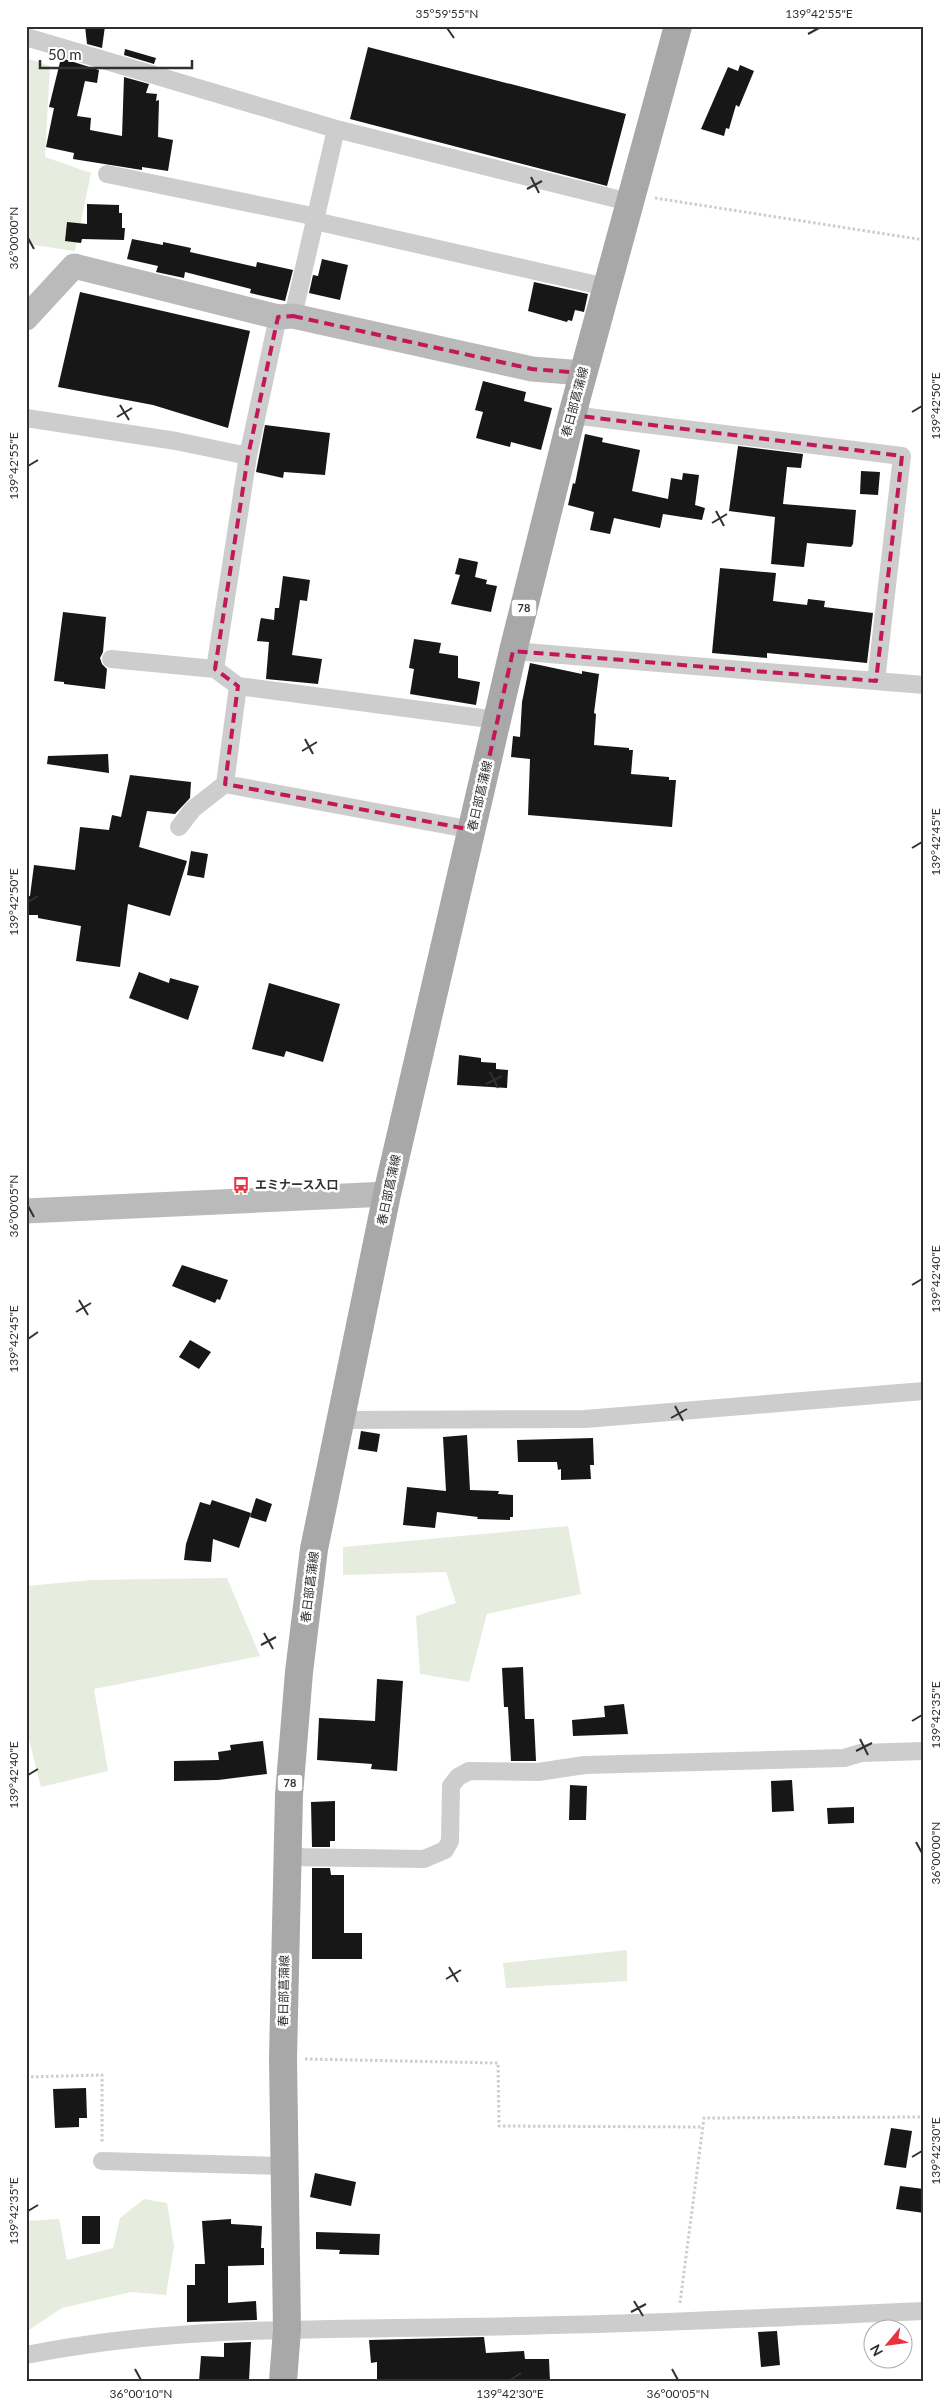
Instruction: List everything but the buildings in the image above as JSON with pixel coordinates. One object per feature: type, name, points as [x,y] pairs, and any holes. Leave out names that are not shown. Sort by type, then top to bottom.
[{"type":"main road","name":"春日部菖蒲線","points":[[283,2381],[287,2330],[283,2058],[289,1795],[298,1681],[313,1558],[387,1194],[513,651],[583,373],[678,26]]},
{"type":"street","points":[[26,37],[336,129],[629,202]]},
{"type":"street","points":[[215,669],[248,456],[285,316],[316,219],[336,129]]},
{"type":"street","points":[[107,174],[316,219],[606,286]]},
{"type":"street","points":[[26,318],[74,266],[285,316],[532,369],[583,373]]},
{"type":"street","points":[[572,415],[902,456],[876,682]]},
{"type":"street","points":[[26,418],[176,441],[248,456]]},
{"type":"street","points":[[513,651],[924,685]]},
{"type":"street","points":[[111,659],[215,669],[238,686],[497,720]]},
{"type":"street","points":[[179,827],[193,808],[224,784],[238,686]]},
{"type":"street","points":[[224,784],[472,830]]},
{"type":"street","points":[[26,1212],[387,1194]]},
{"type":"street","points":[[342,1420],[585,1419],[924,1391]]},
{"type":"street","points":[[287,1857],[424,1859],[435,1856],[445,1850],[450,1841],[451,1786],[458,1777],[469,1771],[538,1772],[584,1765],[844,1758],[861,1753],[924,1751]]},
{"type":"street","points":[[102,2161],[285,2166]]},
{"type":"street","points":[[26,2355],[56,2349],[188,2332],[678,2322],[924,2311]]},
{"type":"path","points":[[629,202],[660,198],[924,240]]},
{"type":"path","points":[[283,2058],[498,2063],[499,2126],[703,2127]]},
{"type":"path","points":[[26,2077],[102,2075],[102,2161]]},
{"type":"path","points":[[678,2322],[704,2118],[924,2117]]},
{"type":"highlighted area","points":[[293,316],[532,369],[583,373],[572,415],[902,456],[876,681],[513,651],[473,830],[225,784],[238,686],[215,669],[248,456],[278,317]]},
{"type":"green space","points":[[26,58],[50,66],[45,157],[91,173],[75,251],[26,244]]},
{"type":"green space","points":[[568,1526],[581,1594],[487,1614],[469,1682],[420,1674],[416,1616],[456,1603],[446,1572],[343,1575],[343,1547]]},
{"type":"green space","points":[[227,1578],[260,1656],[94,1689],[108,1771],[41,1787],[26,1728],[26,1586],[92,1580]]},
{"type":"green space","points":[[627,1950],[627,1981],[506,1988],[503,1963]]},
{"type":"green space","points":[[144,2199],[167,2203],[174,2246],[166,2295],[131,2292],[62,2308],[26,2332],[26,2221],[59,2219],[67,2260],[113,2248],[120,2218]]},
{"type":"place","name":"エミナース入口","points":[[241,1185]]}]
